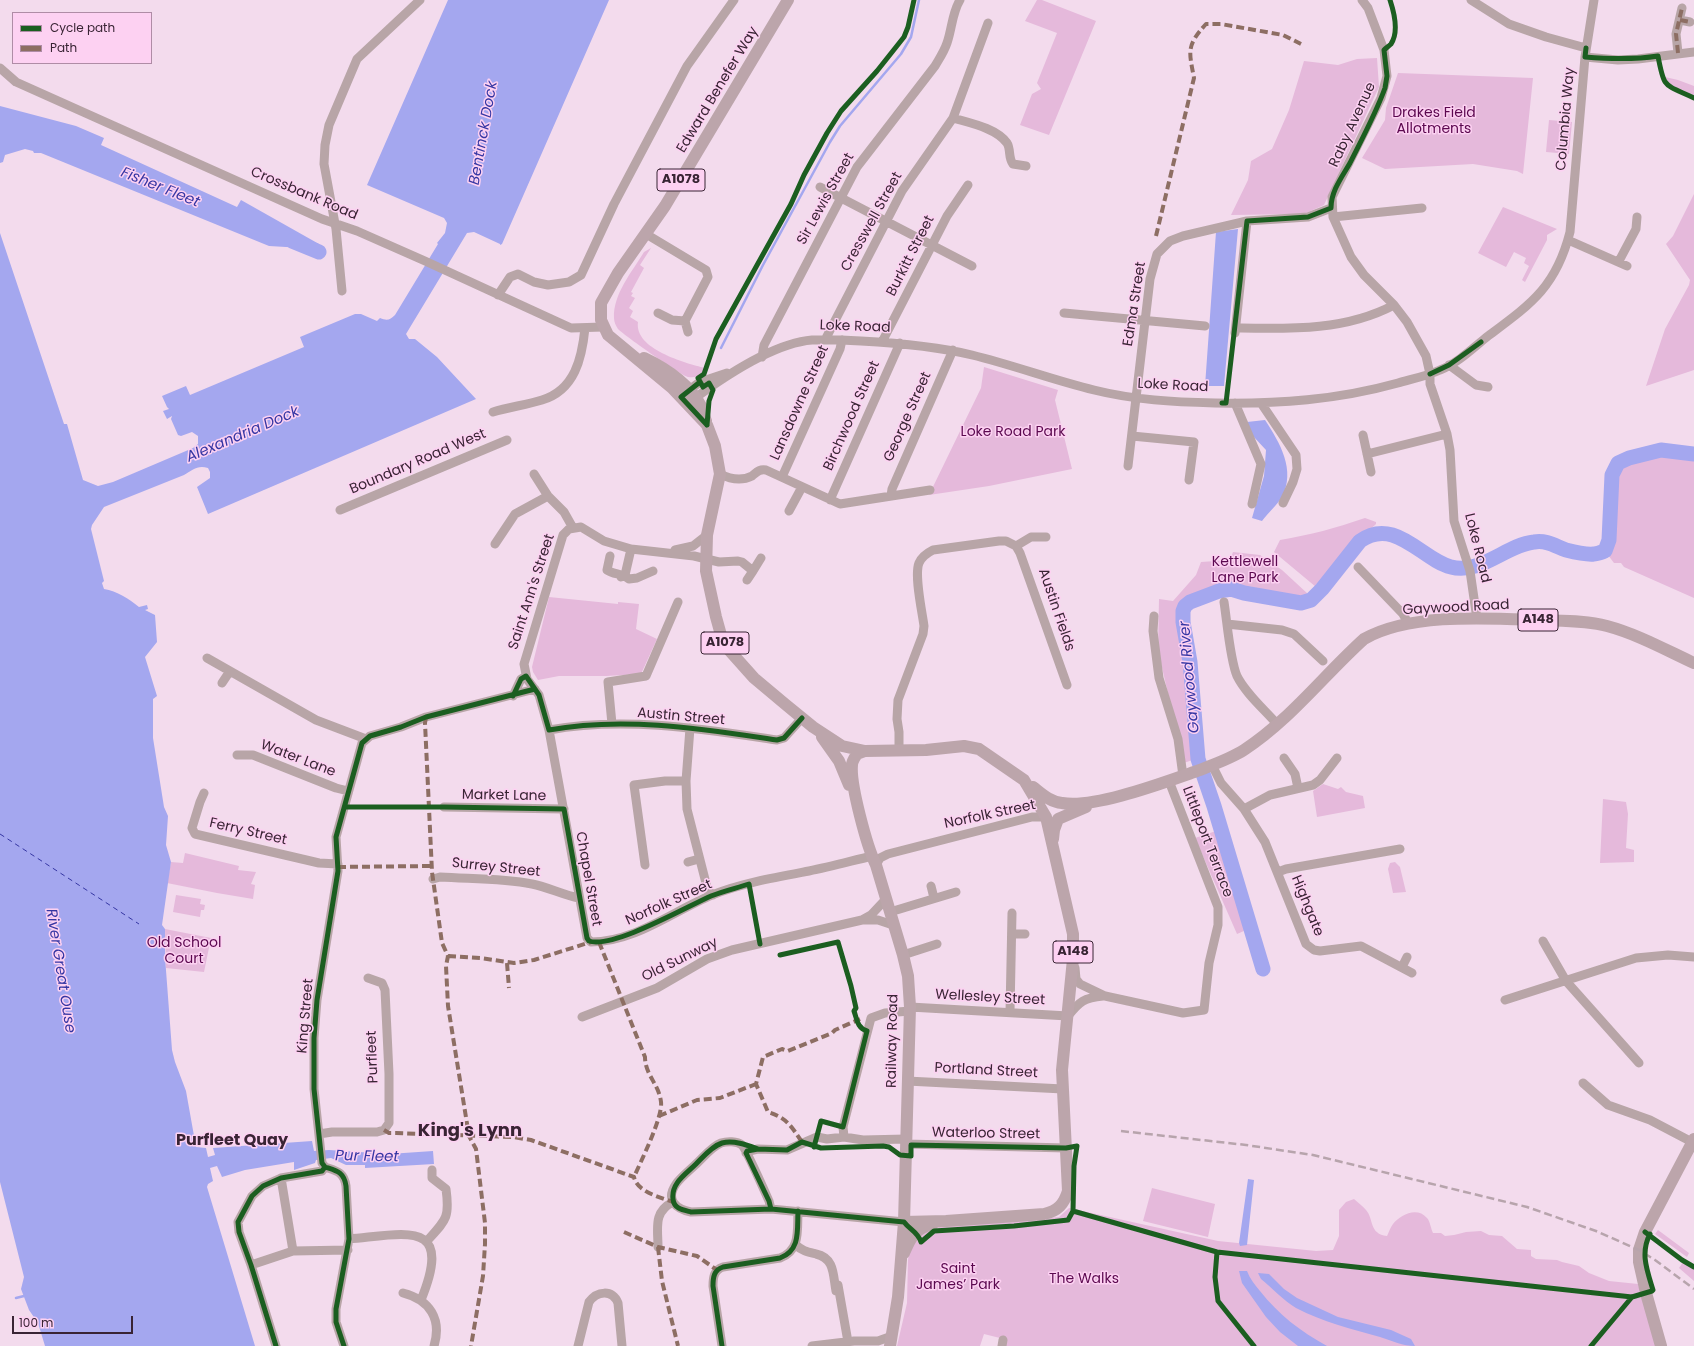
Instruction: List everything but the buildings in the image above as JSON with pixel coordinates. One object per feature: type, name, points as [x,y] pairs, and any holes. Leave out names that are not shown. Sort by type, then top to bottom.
[{"type":"main road","name":"Edward Benefer Way","points":[[603,327],[601,303],[618,273],[666,206],[788,0]]},
{"type":"main road","name":"A1078","points":[[603,327],[615,342],[688,397],[707,425],[715,446],[720,474],[707,535],[705,559],[706,572],[721,635],[729,650],[754,678],[813,727],[842,746],[865,751]]},
{"type":"main road","name":"Gaywood Road","points":[[1169,781],[1212,765],[1243,751],[1277,724],[1350,651],[1364,639],[1393,626],[1408,623],[1477,619],[1588,622],[1607,626],[1630,634],[1694,663]]},
{"type":"main road","points":[[813,727],[831,748],[839,761],[858,806]]},
{"type":"main road","name":"A148","points":[[874,861],[858,806],[852,766],[858,754],[865,751],[971,747],[979,749],[1024,780],[1043,796],[1062,804],[1081,804],[1169,781]]},
{"type":"main road","name":"A148","points":[[891,1341],[898,1297],[904,1222],[946,1221],[1044,1214],[1054,1212],[1066,1200],[1068,1191],[1062,1070],[1073,959],[1073,934],[1046,817],[1024,780]]},
{"type":"main road","name":"A148","points":[[1053,848],[1054,830],[1058,819],[1104,799]]},
{"type":"main road","name":"Railway Road","points":[[874,861],[908,976],[910,1009],[904,1222]]},
{"type":"main road","points":[[1661,1346],[1639,1262],[1640,1242],[1693,1140]]},
{"type":"main road","name":"A148","points":[[900,1261],[908,1243],[917,1231],[924,1227],[946,1221]]},
{"type":"street","points":[[342,291],[335,224],[324,164],[325,145],[329,125],[357,59],[420,0]]},
{"type":"street","points":[[498,294],[510,277],[518,274],[534,282],[548,285],[568,282],[581,275],[621,190],[687,66],[734,0]]},
{"type":"street","name":"Sir Lewis Street","points":[[762,356],[764,345],[857,167],[939,60],[947,44],[956,6],[960,0]]},
{"type":"street","name":"Raby Avenue","points":[[1332,213],[1332,197],[1385,88],[1387,76],[1384,50],[1368,8],[1362,0]]},
{"type":"street","points":[[1471,0],[1509,24],[1552,39],[1586,48]]},
{"type":"street","name":"Columbia Way","points":[[1430,374],[1449,366],[1522,311],[1543,290],[1563,256],[1570,232],[1585,57],[1594,0]]},
{"type":"street","points":[[1678,53],[1676,34],[1682,8]]},
{"type":"street","points":[[1680,20],[1690,22]]},
{"type":"street","name":"Cresswell Street","points":[[825,340],[902,191],[952,120],[988,23]]},
{"type":"street","points":[[1585,57],[1618,60],[1694,52]]},
{"type":"street","name":"Crossbank Road","points":[[0,68],[16,82],[322,219],[357,231],[425,261],[571,328],[603,327]]},
{"type":"street","points":[[952,120],[976,130]]},
{"type":"street","points":[[952,120],[987,129],[999,136],[1009,148],[1010,160],[1013,164],[1026,166]]},
{"type":"street","name":"Burkitt Street","points":[[882,342],[947,216],[968,185]]},
{"type":"street","points":[[820,187],[972,266]]},
{"type":"street","name":"Edma Street","points":[[1128,466],[1150,279],[1157,254],[1170,241],[1183,236],[1247,221],[1308,217],[1332,213],[1422,208]]},
{"type":"street","points":[[1332,213],[1351,257],[1364,275],[1394,305],[1407,322],[1426,356],[1430,374]]},
{"type":"street","points":[[1619,261],[1636,229],[1637,217]]},
{"type":"street","points":[[1247,221],[1236,331],[1292,330],[1329,326],[1374,314],[1394,305]]},
{"type":"street","points":[[646,234],[707,272],[708,280],[685,321],[688,332]]},
{"type":"street","points":[[1568,240],[1619,261],[1627,266]]},
{"type":"street","points":[[658,313],[672,320],[685,321]]},
{"type":"street","points":[[1064,313],[1205,326]]},
{"type":"street","points":[[493,412],[543,400],[557,393],[568,383],[579,363],[585,328]]},
{"type":"street","name":"Loke Road","points":[[688,397],[700,382],[743,366],[762,356],[794,343],[825,340],[900,343],[953,350],[1093,390],[1137,399],[1235,403],[1326,399],[1368,391],[1430,374],[1430,384],[1447,434],[1450,450],[1454,521],[1470,571],[1477,619]]},
{"type":"street","name":"Lansdowne Street","points":[[782,477],[840,349],[842,340]]},
{"type":"street","name":"Birchwood Street","points":[[830,500],[900,343]]},
{"type":"street","name":"George Street","points":[[891,496],[892,489],[953,350]]},
{"type":"street","points":[[1449,366],[1476,385],[1488,387]]},
{"type":"street","points":[[1235,403],[1261,464],[1252,504]]},
{"type":"street","points":[[1260,403],[1296,455],[1297,469],[1293,482],[1282,503]]},
{"type":"street","points":[[1367,454],[1447,434]]},
{"type":"street","points":[[1363,435],[1371,472]]},
{"type":"street","points":[[1132,436],[1194,442],[1189,480]]},
{"type":"street","name":"Boundary Road West","points":[[340,510],[507,440]]},
{"type":"street","points":[[720,474],[737,479],[751,476],[758,470],[763,470],[782,477],[843,505],[930,490]]},
{"type":"street","points":[[534,474],[548,496],[564,512],[573,528],[585,529],[604,541],[631,549],[663,552],[719,562],[742,562],[753,570]]},
{"type":"street","points":[[789,511],[802,487]]},
{"type":"street","points":[[495,544],[515,514],[548,496]]},
{"type":"street","name":"Saint Ann's Street","points":[[526,676],[524,664],[545,590],[563,535],[573,528]]},
{"type":"street","points":[[663,552],[690,548],[707,535]]},
{"type":"street","points":[[899,750],[897,719],[898,700],[923,634],[924,626],[917,572],[919,563],[926,553],[940,548],[999,540],[1006,541],[1016,546],[1031,537],[1046,537]]},
{"type":"street","name":"Austin Fields","points":[[1016,546],[1028,572],[1067,684]]},
{"type":"street","points":[[623,576],[631,549]]},
{"type":"street","points":[[610,556],[607,570],[612,574],[629,579],[637,578],[653,571]]},
{"type":"street","points":[[747,580],[761,558]]},
{"type":"street","points":[[1358,567],[1403,614],[1408,623]]},
{"type":"street","points":[[612,724],[608,682],[646,676],[678,602]]},
{"type":"street","points":[[1224,602],[1236,674],[1250,694],[1277,724]]},
{"type":"street","points":[[1154,616],[1153,631],[1159,678],[1178,739],[1183,776]]},
{"type":"street","points":[[1227,624],[1282,630],[1294,634],[1322,661]]},
{"type":"street","points":[[207,658],[316,720],[366,739],[426,717],[513,696],[535,689],[526,676],[522,679],[513,696]]},
{"type":"street","points":[[222,683],[230,671]]},
{"type":"street","name":"Chapel Street","points":[[535,689],[539,695],[548,730],[588,940],[591,942],[599,942]]},
{"type":"street","name":"Austin Street","points":[[548,730],[563,727],[612,724],[690,728],[778,740],[784,738],[802,718]]},
{"type":"street","points":[[690,728],[686,781],[687,809],[705,882],[708,891],[713,895]]},
{"type":"street","name":"King Street","points":[[323,1165],[314,1089],[314,1038],[317,1000],[338,865],[335,848],[336,837],[362,743],[366,739]]},
{"type":"street","name":"Water Lane","points":[[237,755],[254,756],[336,788],[348,791]]},
{"type":"street","points":[[1284,758],[1295,774],[1298,788]]},
{"type":"street","points":[[1244,808],[1270,795],[1317,782],[1337,758]]},
{"type":"street","name":"Highgate","points":[[1212,765],[1221,783],[1244,808],[1265,842],[1278,872],[1303,940],[1310,948],[1320,951],[1361,946],[1412,973]]},
{"type":"street","points":[[645,865],[634,784],[665,781],[686,781]]},
{"type":"street","name":"Littleport Terrace","points":[[1105,996],[1183,1013],[1204,1010],[1208,970],[1219,913],[1217,904],[1169,781]]},
{"type":"street","name":"Ferry Street","points":[[204,793],[192,828],[195,834],[319,863],[338,865]]},
{"type":"street","name":"Market Lane","points":[[444,807],[564,810]]},
{"type":"street","name":"Norfolk Street","points":[[599,942],[644,928],[713,895],[749,884],[874,861],[888,854],[1032,817],[1046,817]]},
{"type":"street","name":"Highgate","points":[[1278,872],[1400,849]]},
{"type":"street","points":[[1389,851],[1391,861]]},
{"type":"street","points":[[688,862],[699,859]]},
{"type":"street","name":"Surrey Street","points":[[433,878],[440,877],[518,882],[548,888],[561,894],[579,898]]},
{"type":"street","points":[[931,886],[934,898]]},
{"type":"street","points":[[890,912],[956,892]]},
{"type":"street","name":"Old Sunway","points":[[862,920],[871,915],[886,899]]},
{"type":"street","points":[[1010,1012],[1012,913]]},
{"type":"street","name":"Old Sunway","points":[[582,1017],[657,988],[707,959],[732,950],[862,920],[878,920],[893,925]]},
{"type":"street","points":[[1012,934],[1025,934]]},
{"type":"street","points":[[1543,941],[1566,981],[1639,1063]]},
{"type":"street","points":[[903,955],[937,944]]},
{"type":"street","points":[[1505,1000],[1636,958],[1668,955],[1694,957]]},
{"type":"street","points":[[1402,967],[1408,957]]},
{"type":"street","points":[[1073,959],[1076,979],[1080,984],[1105,996]]},
{"type":"street","name":"Purfleet","points":[[319,1138],[332,1132],[377,1132],[384,1130],[389,1123],[386,981],[368,978]]},
{"type":"street","points":[[1068,1016],[1082,1001],[1088,998],[1105,996]]},
{"type":"street","name":"Wellesley Street","points":[[844,1136],[844,1127],[870,1018],[885,1013],[910,1009],[1010,1012],[1068,1016]]},
{"type":"street","name":"Portland Street","points":[[907,1081],[1063,1089]]},
{"type":"street","points":[[1585,1088],[1608,1106],[1650,1120],[1693,1140]]},
{"type":"street","name":"Waterloo Street","points":[[746,1153],[758,1149],[787,1150],[817,1136],[827,1139],[844,1136],[863,1140],[1066,1148]]},
{"type":"street","points":[[771,1209],[769,1201],[744,1147],[735,1142],[727,1142],[716,1146],[675,1185],[672,1194],[673,1202],[679,1209],[691,1212],[771,1209],[904,1222]]},
{"type":"street","points":[[276,1346],[251,1265],[239,1232],[238,1222],[249,1200],[255,1192],[267,1183],[281,1178],[322,1171],[323,1165],[338,1171],[344,1178],[348,1200],[348,1250],[336,1309],[336,1322],[344,1346]]},
{"type":"street","points":[[427,1241],[441,1226],[447,1215],[448,1204],[446,1189],[430,1176]]},
{"type":"street","points":[[281,1178],[293,1251]]},
{"type":"street","points":[[658,1247],[658,1219],[660,1212],[663,1208],[673,1202]]},
{"type":"street","points":[[722,1346],[713,1286],[714,1276],[717,1270],[723,1267],[786,1256],[796,1245],[798,1211]]},
{"type":"street","points":[[349,1239],[410,1235],[422,1237],[427,1241],[432,1253],[432,1267],[421,1300]]},
{"type":"street","points":[[796,1245],[806,1252],[824,1256],[831,1265],[835,1275],[851,1341]]},
{"type":"street","points":[[251,1265],[293,1251],[348,1250]]},
{"type":"street","points":[[835,1275],[836,1292]]},
{"type":"street","points":[[403,1293],[421,1300],[429,1308],[435,1320],[437,1334],[434,1346]]},
{"type":"street","points":[[578,1346],[589,1302],[593,1296],[605,1293],[615,1297],[618,1303],[622,1346]]},
{"type":"street","points":[[851,1341],[868,1346]]},
{"type":"street","points":[[812,1346],[851,1341],[891,1341]]},
{"type":"green space","points":[[1037,0],[1042,0],[1096,21],[1049,135],[1020,125],[1032,94],[1041,89],[1037,83],[1057,33],[1025,21]]},
{"type":"green space","points":[[1377,58],[1379,87],[1324,205],[1304,214],[1231,215],[1248,180],[1251,161],[1272,149],[1289,110],[1304,61],[1338,65],[1357,59]]},
{"type":"green space","name":"Drakes Field Allotments","points":[[1398,73],[1533,78],[1523,174],[1517,171],[1473,164],[1385,169],[1362,158],[1385,120],[1386,108]]},
{"type":"green space","points":[[1665,77],[1694,86],[1694,96],[1671,86],[1667,83]]},
{"type":"green space","points":[[1549,120],[1572,122],[1569,154],[1546,152]]},
{"type":"green space","points":[[1694,194],[1694,370],[1646,386],[1665,329],[1689,285],[1690,280],[1666,244],[1673,236]]},
{"type":"green space","points":[[1503,207],[1557,229],[1547,235],[1547,240],[1525,282],[1522,280],[1529,266],[1524,263],[1526,258],[1514,252],[1506,267],[1478,253]]},
{"type":"green space","points":[[651,248],[640,265],[644,268],[631,292],[633,293],[631,296],[635,298],[629,308],[633,311],[630,317],[638,322],[639,332],[644,340],[652,347],[674,358],[705,368],[701,375],[697,377],[688,377],[665,363],[618,329],[615,322],[615,309],[620,292],[644,252]]},
{"type":"green space","name":"Loke Road Park","points":[[984,367],[1058,390],[1055,400],[1072,469],[989,486],[929,495],[981,388]]},
{"type":"green space","points":[[1661,450],[1694,454],[1694,598],[1624,567],[1621,563],[1614,563],[1605,551],[1609,540],[1612,475],[1618,463],[1629,458]]},
{"type":"green space","points":[[1365,518],[1376,522],[1376,524],[1355,544],[1316,587],[1274,552],[1280,540],[1323,531]]},
{"type":"green space","name":"Kettlewell Lane Park","points":[[1233,552],[1260,555],[1282,570],[1308,594],[1301,602],[1253,587],[1233,585],[1223,586],[1184,603],[1181,609],[1181,630],[1187,666],[1195,759],[1184,763],[1158,650],[1159,599],[1173,601],[1196,575],[1201,562],[1230,560]]},
{"type":"green space","points":[[549,597],[618,604],[618,602],[639,604],[636,629],[657,639],[641,674],[559,676],[538,680],[532,667]]},
{"type":"green space","points":[[1323,784],[1338,789],[1341,787],[1346,792],[1363,796],[1365,808],[1317,817],[1313,791]]},
{"type":"green space","points":[[1603,799],[1626,802],[1628,814],[1626,848],[1634,850],[1634,862],[1600,863]]},
{"type":"green space","points":[[1225,828],[1240,888],[1253,927],[1237,934],[1195,838]]},
{"type":"green space","points":[[185,853],[239,866],[238,870],[256,872],[251,884],[255,885],[253,899],[167,883],[171,862],[183,863]]},
{"type":"green space","points":[[1395,862],[1400,867],[1406,892],[1393,893],[1388,869],[1390,863]]},
{"type":"green space","points":[[176,895],[201,899],[200,904],[205,905],[204,910],[201,910],[200,917],[173,912]]},
{"type":"green space","name":"Old School Court","points":[[165,929],[211,938],[204,972],[166,968]]},
{"type":"green space","points":[[1152,1188],[1215,1204],[1208,1237],[1143,1221]]},
{"type":"green space","name":"The Walks","points":[[1354,1199],[1366,1210],[1373,1226],[1381,1235],[1387,1236],[1390,1228],[1396,1221],[1404,1215],[1414,1212],[1423,1214],[1428,1219],[1433,1233],[1441,1233],[1445,1236],[1481,1231],[1489,1235],[1502,1236],[1517,1249],[1531,1250],[1531,1256],[1536,1259],[1557,1260],[1579,1266],[1589,1273],[1609,1281],[1638,1284],[1656,1346],[1005,1346],[1000,1338],[984,1334],[980,1346],[897,1346],[907,1303],[908,1260],[911,1242],[928,1228],[1059,1217],[1069,1208],[1218,1241],[1316,1251],[1333,1250],[1339,1236],[1339,1210],[1346,1202]]},
{"type":"green space","points":[[1658,1230],[1689,1253],[1687,1257],[1655,1234]]},
{"type":"green space","points":[[1655,1239],[1694,1266],[1694,1281],[1679,1268],[1683,1262],[1653,1241]]},
{"type":"water","points":[[448,0],[609,0],[502,244],[500,245],[474,232],[467,233],[406,334],[409,339],[415,339],[437,357],[476,399],[208,514],[197,487],[210,478],[210,472],[208,468],[198,468],[104,507],[91,529],[104,581],[102,583],[104,589],[123,596],[139,607],[147,605],[148,609],[145,610],[155,615],[157,642],[145,657],[157,696],[153,699],[153,738],[164,807],[168,816],[166,845],[171,862],[162,925],[165,929],[165,957],[172,1050],[186,1091],[196,1147],[206,1148],[208,1157],[215,1155],[213,1148],[312,1141],[314,1151],[329,1150],[389,1154],[433,1151],[434,1164],[365,1168],[365,1165],[346,1165],[331,1158],[316,1160],[315,1163],[294,1170],[294,1162],[245,1170],[222,1177],[217,1166],[210,1168],[213,1181],[208,1184],[207,1187],[255,1346],[45,1346],[38,1323],[29,1310],[21,1289],[24,1277],[0,1182],[0,233],[64,424],[67,424],[83,480],[98,486],[113,482],[193,448],[198,444],[198,436],[192,432],[181,436],[178,435],[171,419],[172,416],[167,419],[163,411],[169,409],[162,396],[186,386],[190,395],[304,347],[300,337],[355,314],[361,314],[377,321],[380,318],[388,320],[392,318],[438,244],[437,243],[445,233],[447,223],[444,218],[367,185]]},
{"type":"water","points":[[0,106],[76,126],[104,138],[101,145],[237,207],[241,200],[319,244],[320,249],[269,246],[41,153],[34,153],[33,151],[25,149],[5,155],[3,162],[0,163]]},
{"type":"water","points":[[1238,229],[1224,386],[1205,386],[1216,232]]},
{"type":"water","points":[[1265,420],[1281,447],[1287,467],[1287,477],[1286,487],[1282,497],[1262,521],[1252,518],[1264,476],[1266,450],[1252,435],[1247,422]]},
{"type":"water","points":[[1248,1179],[1254,1180],[1247,1245],[1240,1246],[1239,1243]]},
{"type":"water","points":[[1239,1271],[1247,1271],[1253,1282],[1267,1300],[1290,1322],[1327,1346],[1298,1346],[1280,1332],[1266,1317],[1242,1283]]},
{"type":"water","points":[[1258,1273],[1269,1274],[1284,1289],[1297,1298],[1338,1317],[1391,1330],[1411,1339],[1415,1346],[1402,1344],[1348,1328],[1306,1313],[1296,1308],[1283,1298],[1261,1279]]},
{"type":"waterway","points":[[721,348],[763,265],[830,142],[840,126],[901,54],[911,37],[919,0]]},
{"type":"waterway","name":"Fisher Fleet","points":[[292,241],[319,252]]},
{"type":"waterway","name":"Gaywood River","points":[[1263,969],[1214,806],[1198,759],[1190,662],[1183,622],[1183,611],[1185,606],[1190,602],[1219,591],[1231,589],[1244,593],[1301,603],[1311,600],[1322,589],[1360,541],[1373,535],[1385,534],[1397,536],[1440,563],[1451,567],[1462,568],[1472,567],[1513,548],[1534,542],[1547,543],[1580,553],[1600,553],[1605,551],[1609,540],[1612,475],[1618,463],[1629,458],[1661,450],[1694,454]]},
{"type":"waterway","points":[[16,1298],[24,1296]]},
{"type":"ferry route","points":[[0,834],[139,924]]},
{"type":"railway","points":[[1121,1131],[1246,1145],[1313,1155],[1527,1207],[1596,1231],[1639,1250],[1694,1289]]},
{"type":"marked path","points":[[1678,53],[1676,34],[1682,8]]},
{"type":"marked path","points":[[1680,20],[1690,22]]},
{"type":"marked path","points":[[1156,236],[1194,78],[1190,55],[1195,38],[1206,24],[1221,24],[1283,35],[1301,44]]},
{"type":"marked path","points":[[426,717],[425,723],[432,872],[442,943],[448,956],[446,966],[448,1006],[469,1136],[476,1149],[485,1223],[483,1276],[471,1346]]},
{"type":"marked path","points":[[338,867],[431,866]]},
{"type":"marked path","points":[[448,956],[480,958],[514,963],[534,960],[591,942]]},
{"type":"marked path","points":[[599,942],[645,1057],[647,1069],[658,1090],[661,1102],[659,1118],[634,1177]]},
{"type":"marked path","points":[[507,963],[509,988]]},
{"type":"marked path","points":[[802,1142],[788,1123],[780,1117],[768,1112],[756,1084],[763,1057],[782,1049],[788,1051],[832,1033],[835,1030],[860,1019]]},
{"type":"marked path","points":[[659,1116],[697,1100],[720,1098],[756,1084]]},
{"type":"marked path","points":[[384,1130],[389,1133],[513,1137],[531,1140],[634,1177],[636,1182],[644,1190],[673,1202]]},
{"type":"marked path","points":[[624,1232],[658,1247],[697,1256],[717,1270]]},
{"type":"marked path","points":[[658,1247],[662,1281],[678,1346]]},
{"type":"cycle path","points":[[707,425],[709,401],[713,390],[709,383],[703,387],[698,378],[704,374],[716,339],[791,204],[804,175],[827,133],[841,111],[877,71],[904,37],[908,27],[914,0]]},
{"type":"cycle path","points":[[1222,403],[1226,403],[1247,221],[1308,217],[1331,208],[1331,202],[1335,190],[1369,126],[1385,88],[1387,76],[1384,50],[1391,44],[1395,34],[1394,16],[1390,0]]},
{"type":"cycle path","points":[[1586,48],[1585,57],[1622,59],[1658,56],[1662,75],[1667,84],[1694,98]]},
{"type":"cycle path","points":[[1430,374],[1449,365],[1481,342]]},
{"type":"cycle path","points":[[700,382],[681,397],[707,425]]},
{"type":"cycle path","points":[[513,696],[521,679],[526,676],[539,695],[549,730],[577,726],[635,724],[692,728],[777,740],[784,738],[802,718]]},
{"type":"cycle path","points":[[325,1167],[322,1163],[314,1089],[314,1038],[317,1000],[338,871],[336,837],[362,743],[370,736],[401,727],[426,717],[535,689]]},
{"type":"cycle path","points":[[345,806],[564,809],[587,938],[589,941],[600,942],[632,933],[650,926],[711,896],[749,884],[760,944]]},
{"type":"cycle path","points":[[780,955],[838,942],[851,986],[856,1008],[854,1011],[859,1025],[867,1031],[843,1127],[821,1121],[814,1147]]},
{"type":"cycle path","points":[[758,1149],[740,1143],[731,1142],[722,1143],[715,1147],[680,1179],[674,1188],[673,1193],[675,1205],[685,1211],[691,1212],[771,1209],[904,1222],[916,1233],[921,1242],[934,1231],[1014,1226],[1068,1220],[1073,1211],[1074,1166],[1077,1146],[1066,1148],[911,1145],[911,1156],[900,1155],[889,1147],[883,1146],[821,1148],[802,1142],[787,1150],[758,1149],[747,1151],[746,1153],[769,1201],[771,1209]]},
{"type":"cycle path","points":[[325,1167],[342,1175],[346,1186],[349,1239],[336,1309],[336,1322],[344,1346]]},
{"type":"cycle path","points":[[276,1346],[251,1265],[239,1232],[238,1222],[252,1196],[263,1186],[281,1178],[322,1171],[325,1167]]},
{"type":"cycle path","points":[[722,1346],[713,1286],[716,1272],[723,1267],[780,1258],[787,1254],[795,1245],[798,1211]]},
{"type":"cycle path","points":[[1073,1211],[1217,1252],[1632,1297],[1653,1290],[1645,1255],[1645,1248],[1650,1234]]},
{"type":"cycle path","points":[[1645,1232],[1682,1260],[1694,1267]]},
{"type":"cycle path","points":[[1217,1252],[1215,1277],[1218,1301],[1254,1346]]},
{"type":"cycle path","points":[[1591,1346],[1632,1297]]},
{"type":"district","name":"King's Lynn","points":[[470,1131]]},
{"type":"district","name":"Purfleet Quay","points":[[232,1141]]},
{"type":"water label","name":"Bentinck Dock","points":[[484,133]]},
{"type":"water label","name":"Alexandria Dock","points":[[243,435]]},
{"type":"water label","name":"River Great Ouse","points":[[60,971]]},
{"type":"water label","name":"Pur Fleet","points":[[367,1157]]},
{"type":"park label","name":"Saint James’ Park","points":[[958,1278]]}]
